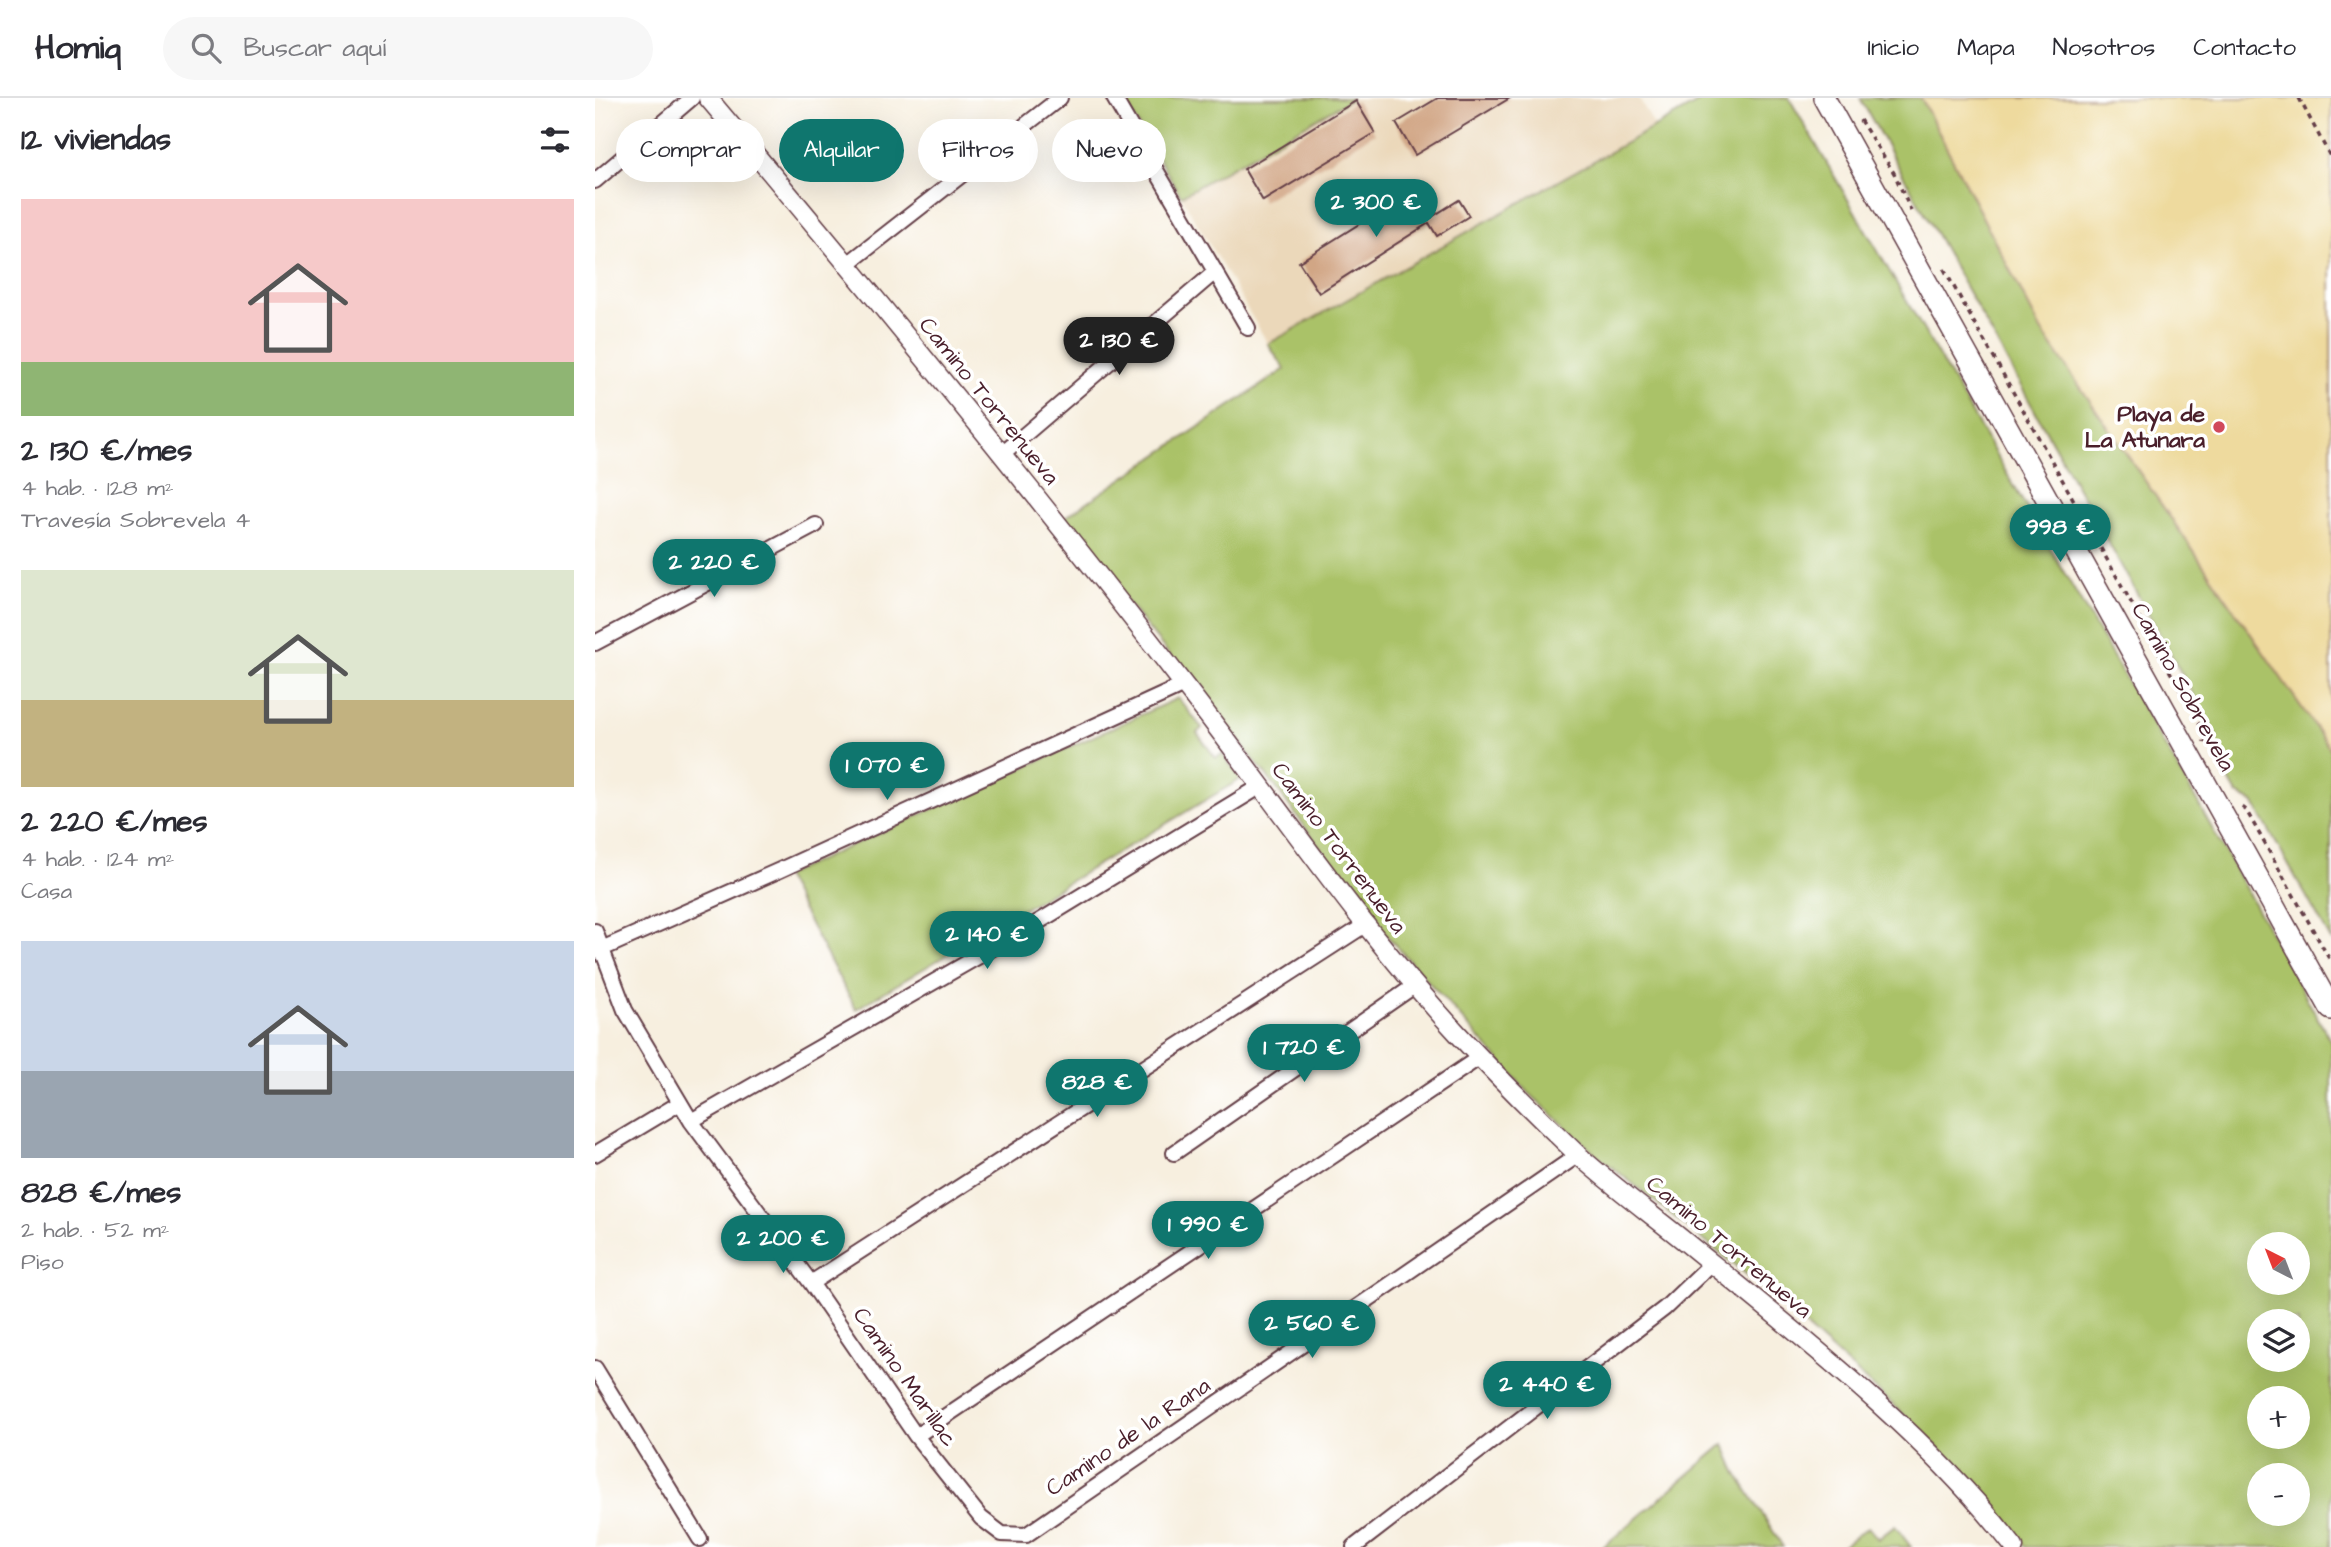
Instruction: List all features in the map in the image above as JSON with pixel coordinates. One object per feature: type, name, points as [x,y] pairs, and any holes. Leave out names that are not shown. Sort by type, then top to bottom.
[{"type":"main road","name":"Camino Sobrevela","points":[[1823,98],[2331,1009]]},
{"type":"street","points":[[595,181],[692,98]]},
{"type":"street","name":"Camino Torrenueva","points":[[708,98],[849,264],[1184,685],[1414,986],[1481,1058],[1579,1155],[1888,1413],[1985,1509],[2014,1547]]},
{"type":"street","points":[[849,264],[1060,98]]},
{"type":"street","points":[[1114,98],[1248,328]]},
{"type":"street","points":[[1001,455],[1215,272]]},
{"type":"street","points":[[595,643],[816,525]]},
{"type":"street","points":[[598,951],[1184,685]]},
{"type":"street","points":[[691,1121],[1035,924],[1261,786]]},
{"type":"street","points":[[811,1283],[1365,925]]},
{"type":"street","name":"Camino Marillac","points":[[595,931],[598,951],[625,1010],[691,1121],[811,1283],[916,1436],[981,1518],[1002,1534],[1028,1541]]},
{"type":"street","points":[[1174,1153],[1414,986]]},
{"type":"street","points":[[916,1436],[1481,1058]]},
{"type":"street","points":[[595,1154],[680,1103]]},
{"type":"street","name":"Camino de la Rana","points":[[1028,1541],[1579,1155]]},
{"type":"street","points":[[1354,1547],[1665,1308],[1712,1264]]},
{"type":"street","points":[[595,1368],[700,1539]]},
{"type":"path","points":[[2299,98],[2331,158]]},
{"type":"path","points":[[1860,120],[1894,173],[1912,215]]},
{"type":"path","points":[[1939,262],[2205,734],[2203,752]]},
{"type":"path","points":[[2239,805],[2246,810],[2331,962]]},
{"type":"shaded area","points":[[1350,98],[1639,98],[1655,127],[1268,344],[1181,196]]},
{"type":"green space","points":[[1122,98],[1351,99],[1181,196],[1166,171],[1166,119],[1135,119]]},
{"type":"green space","points":[[1706,98],[1789,98],[2203,812],[2331,1042],[2331,1547],[2026,1547],[1989,1502],[1919,1428],[1757,1283],[1592,1151],[1529,1093],[1379,927],[1274,785],[1061,520],[1285,369],[1268,344]]},
{"type":"green space","points":[[1860,98],[1921,98],[2041,330],[2331,750],[2331,940],[2253,802],[2237,794],[2216,757],[2217,737]]},
{"type":"green space","points":[[1178,698],[1202,728],[1197,733],[1216,758],[1222,754],[1241,779],[856,1009],[784,876]]},
{"type":"green space","points":[[1724,1444],[1737,1474],[1783,1547],[1603,1547]]},
{"type":"green space","points":[[1895,1526],[1911,1547],[1841,1547],[1868,1527],[1878,1539]]},
{"type":"sand","name":"Playa de La Atunara","points":[[1921,98],[2331,98],[2331,750],[2041,330]]},
{"type":"building","points":[[1438,98],[1510,98],[1415,155],[1396,123]]},
{"type":"building","points":[[1356,101],[1375,133],[1263,201],[1244,169]]},
{"type":"building","points":[[1413,190],[1430,218],[1459,200],[1469,216],[1437,236],[1429,223],[1319,293],[1299,262]]},
{"type":"place","name":"Playa de La Atunara","points":[[2219,427]]}]
